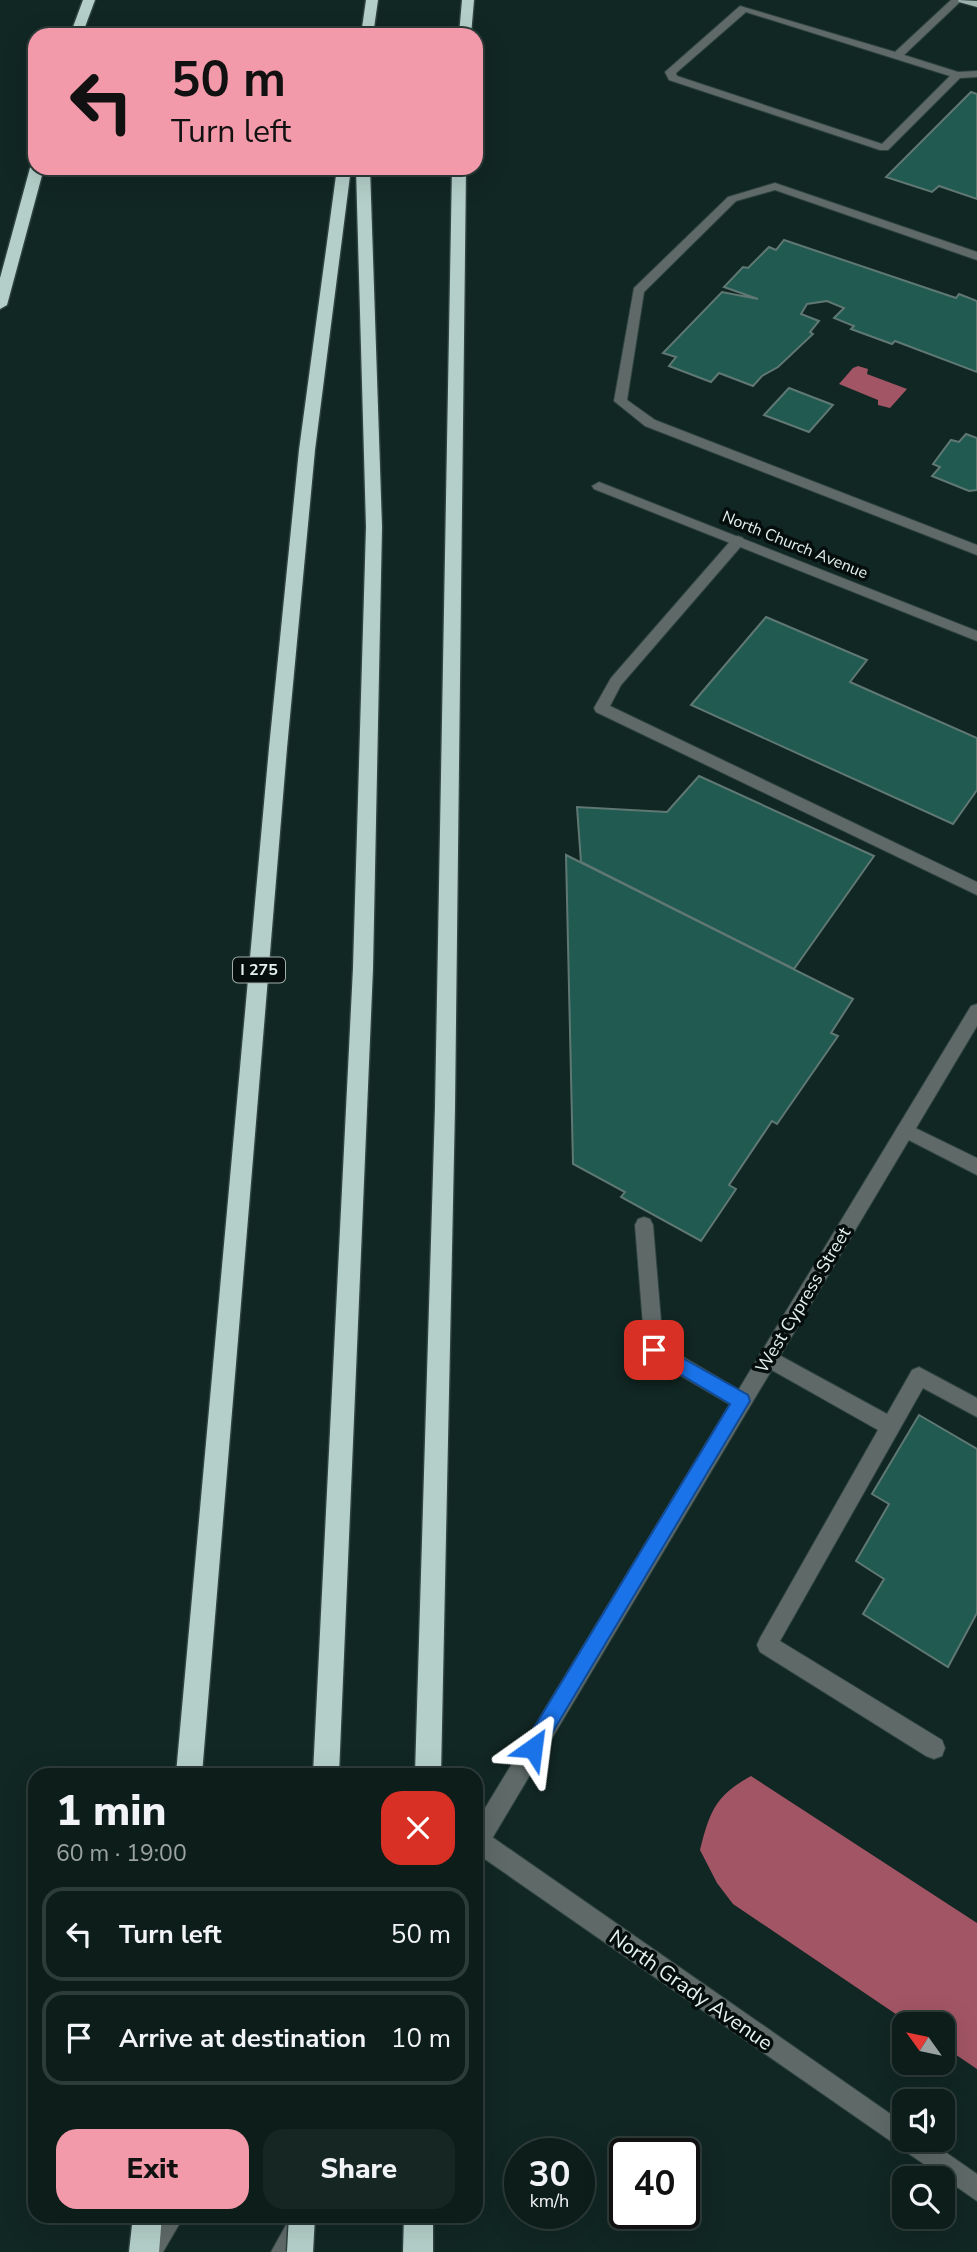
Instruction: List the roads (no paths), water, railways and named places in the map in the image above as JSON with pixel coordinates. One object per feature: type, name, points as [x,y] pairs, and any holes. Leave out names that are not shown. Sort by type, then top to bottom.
[{"type":"highway","points":[[79,28],[89,0]]},
{"type":"highway","points":[[368,28],[372,0]]},
{"type":"highway","points":[[466,28],[468,0]]},
{"type":"highway","points":[[0,304],[35,175]]},
{"type":"highway","name":"I 275","points":[[190,1768],[279,734],[307,450],[343,175]]},
{"type":"highway","points":[[326,1768],[363,968],[374,527],[363,175]]},
{"type":"highway","points":[[428,1768],[445,1107],[459,175]]},
{"type":"highway","points":[[146,2252],[148,2223]]},
{"type":"highway","points":[[300,2252],[303,2223]]},
{"type":"highway","points":[[418,2252],[419,2223]]},
{"type":"main road","points":[[962,0],[977,4]]},
{"type":"street","points":[[897,56],[957,0]]},
{"type":"street","points":[[957,75],[884,148],[673,78],[670,72],[744,8],[957,75],[977,74]]},
{"type":"street","points":[[977,256],[775,186],[733,199],[638,291],[620,401],[650,423],[977,550]]},
{"type":"street","name":"North Church Avenue","points":[[599,486],[977,636]]},
{"type":"street","points":[[738,541],[616,682],[601,708],[977,889]]},
{"type":"street","name":"West Cypress Street","points":[[483,1830],[977,1011]]},
{"type":"street","points":[[905,1130],[977,1167]]},
{"type":"street","points":[[644,1225],[654,1350],[741,1401]]},
{"type":"street","points":[[768,1358],[891,1427]]},
{"type":"street","points":[[934,1748],[767,1645],[919,1376],[977,1408]]},
{"type":"street","name":"North Grady Avenue","points":[[483,1847],[892,2129]]},
{"type":"street","name":"North Grady Avenue","points":[[924,2152],[977,2189]]},
{"type":"street","points":[[146,2252],[167,2223]]},
{"type":"street","points":[[283,2252],[300,2223]]}]
